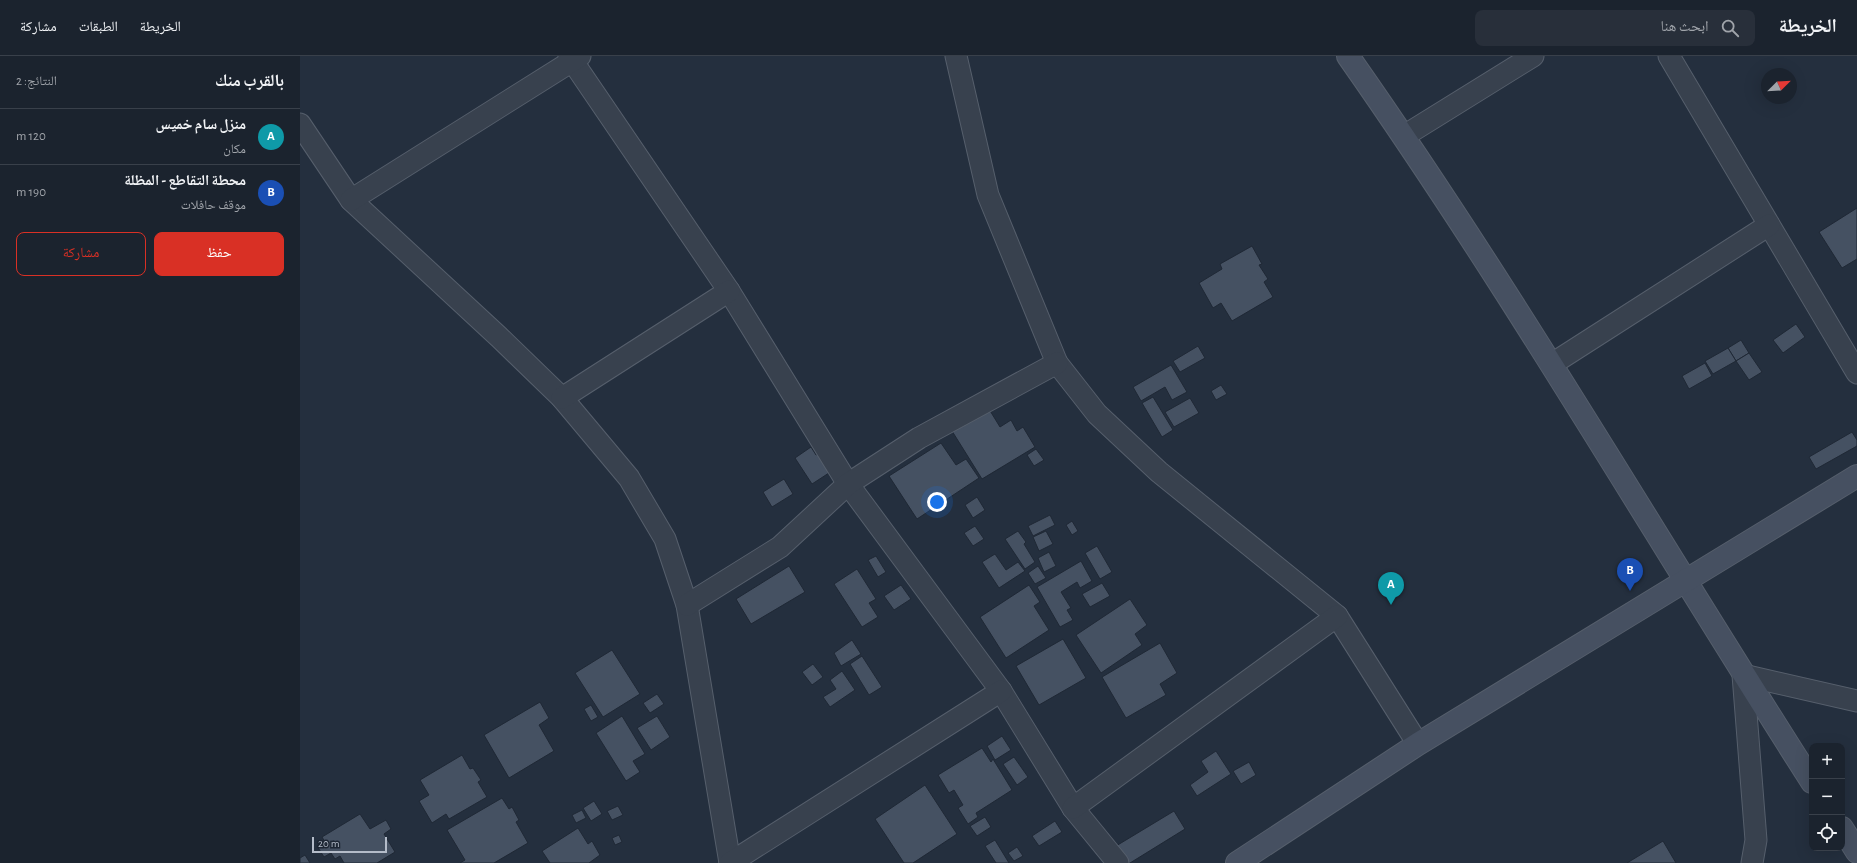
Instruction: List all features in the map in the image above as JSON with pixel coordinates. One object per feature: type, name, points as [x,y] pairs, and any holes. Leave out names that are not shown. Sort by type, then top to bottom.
[{"type":"street","points":[[956,56],[988,195],[1057,363],[1097,414],[1159,472],[1337,616],[1418,744]]},
{"type":"street","points":[[1348,56],[1404,136],[1552,364],[1743,675],[1810,779]]},
{"type":"street","points":[[1404,136],[1533,56]]},
{"type":"street","points":[[1669,56],[1857,373]]},
{"type":"street","points":[[351,200],[574,58],[729,290],[848,484],[1001,692],[1073,808],[1118,863]]},
{"type":"street","points":[[300,124],[351,200],[499,337],[562,398],[630,478],[665,539],[687,605],[730,863],[1001,692]]},
{"type":"street","points":[[1552,364],[1769,225]]},
{"type":"street","points":[[562,398],[729,290]]},
{"type":"street","points":[[687,605],[780,547],[848,484],[919,438],[1057,363]]},
{"type":"street","points":[[1237,863],[1418,744],[1857,476]]},
{"type":"street","points":[[1073,808],[1337,616]]},
{"type":"street","points":[[1743,675],[1851,697]]},
{"type":"street","points":[[1743,675],[1756,840],[1752,863]]},
{"type":"street","points":[[1845,833],[1857,852]]},
{"type":"building","points":[[1857,208],[1857,259],[1842,268],[1819,232]]},
{"type":"building","points":[[1252,246],[1262,264],[1259,265],[1268,279],[1264,282],[1273,297],[1232,321],[1221,303],[1213,308],[1199,283],[1222,269],[1220,264]]},
{"type":"building","points":[[1796,324],[1805,337],[1783,353],[1773,340]]},
{"type":"building","points":[[1741,340],[1749,353],[1736,361],[1728,348]]},
{"type":"building","points":[[1198,346],[1205,358],[1180,372],[1173,361]]},
{"type":"building","points":[[1728,348],[1736,361],[1713,374],[1705,361]]},
{"type":"building","points":[[1749,353],[1762,372],[1749,380],[1736,361]]},
{"type":"building","points":[[1705,363],[1712,376],[1689,389],[1682,376]]},
{"type":"building","points":[[1171,365],[1187,392],[1172,400],[1165,387],[1141,401],[1133,387]]},
{"type":"building","points":[[1221,385],[1227,394],[1216,400],[1211,391]]},
{"type":"building","points":[[1153,397],[1173,430],[1162,437],[1142,403]]},
{"type":"building","points":[[1190,398],[1199,413],[1174,427],[1165,412]]},
{"type":"building","points":[[989,409],[1000,427],[1011,420],[1017,431],[1023,427],[1035,447],[982,479],[952,431]]},
{"type":"building","points":[[1852,432],[1857,440],[1857,446],[1816,469],[1809,457]]},
{"type":"building","points":[[941,443],[956,465],[966,459],[979,478],[917,519],[889,476]]},
{"type":"building","points":[[811,447],[816,455],[820,453],[832,471],[812,484],[795,458]]},
{"type":"building","points":[[1036,449],[1044,460],[1034,466],[1027,455]]},
{"type":"building","points":[[784,479],[793,494],[772,507],[763,492]]},
{"type":"building","points":[[977,497],[985,510],[973,518],[965,505]]},
{"type":"building","points":[[1050,515],[1055,525],[1033,536],[1028,526]]},
{"type":"building","points":[[1072,521],[1078,531],[1072,535],[1066,525]]},
{"type":"building","points":[[975,526],[984,539],[973,546],[964,533]]},
{"type":"building","points":[[1018,531],[1026,542],[1024,544],[1035,562],[1025,569],[1005,539]]},
{"type":"building","points":[[1046,531],[1053,544],[1039,551],[1033,537]]},
{"type":"building","points":[[1097,546],[1112,572],[1100,579],[1085,553]]},
{"type":"building","points":[[1049,552],[1056,566],[1044,572],[1038,558]]},
{"type":"building","points":[[995,554],[1006,570],[1018,562],[1025,571],[999,588],[982,562]]},
{"type":"building","points":[[876,556],[886,572],[878,577],[868,560]]},
{"type":"building","points":[[1081,561],[1092,581],[1080,588],[1077,582],[1061,592],[1071,608],[1067,610],[1073,620],[1060,627],[1037,587]]},
{"type":"building","points":[[789,566],[805,592],[751,624],[736,599]]},
{"type":"building","points":[[1038,566],[1046,578],[1035,584],[1028,573]]},
{"type":"building","points":[[857,569],[876,599],[869,603],[878,617],[862,627],[834,584]]},
{"type":"building","points":[[1102,583],[1110,596],[1090,607],[1082,594]]},
{"type":"building","points":[[901,585],[911,599],[894,610],[884,596]]},
{"type":"building","points":[[1029,585],[1040,602],[1034,606],[1049,630],[1006,658],[980,617]]},
{"type":"building","points":[[1130,599],[1147,625],[1135,634],[1142,645],[1101,673],[1076,635]]},
{"type":"building","points":[[1063,639],[1086,678],[1039,705],[1016,666]]},
{"type":"building","points":[[852,640],[861,654],[841,666],[834,653]]},
{"type":"building","points":[[1160,643],[1177,673],[1160,684],[1166,695],[1126,718],[1102,677]]},
{"type":"building","points":[[612,650],[640,694],[603,717],[575,673]]},
{"type":"building","points":[[862,656],[882,687],[869,695],[850,664]]},
{"type":"building","points":[[813,664],[823,677],[812,685],[802,672]]},
{"type":"building","points":[[842,671],[855,690],[830,707],[823,697],[836,689],[830,680]]},
{"type":"building","points":[[657,694],[664,704],[650,713],[643,703]]},
{"type":"building","points":[[540,702],[549,718],[539,725],[554,751],[509,778],[484,735]]},
{"type":"building","points":[[591,705],[598,717],[591,721],[584,709]]},
{"type":"building","points":[[622,716],[645,754],[633,761],[640,772],[626,781],[596,733]]},
{"type":"building","points":[[657,716],[670,737],[651,750],[637,728]]},
{"type":"building","points":[[1002,736],[1011,750],[995,760],[987,746]]},
{"type":"building","points":[[982,748],[991,762],[993,759],[1012,790],[976,813],[978,817],[968,824],[958,808],[963,805],[954,790],[949,793],[938,775]]},
{"type":"building","points":[[1216,751],[1231,774],[1197,796],[1190,785],[1208,772],[1201,761]]},
{"type":"building","points":[[462,755],[470,769],[473,768],[481,780],[478,782],[487,797],[449,819],[446,814],[432,823],[419,801],[429,795],[420,780]]},
{"type":"building","points":[[1014,757],[1028,777],[1017,785],[1003,764]]},
{"type":"building","points":[[1249,762],[1256,775],[1241,784],[1233,771]]},
{"type":"building","points":[[925,785],[957,834],[913,863],[904,863],[875,819]]},
{"type":"building","points":[[502,798],[509,809],[512,807],[519,820],[516,822],[528,843],[494,863],[460,863],[465,860],[447,830]]},
{"type":"building","points":[[594,801],[602,814],[591,821],[583,808]]},
{"type":"building","points":[[618,806],[623,815],[612,820],[607,811]]},
{"type":"building","points":[[582,810],[586,818],[576,823],[572,815]]},
{"type":"building","points":[[1174,811],[1185,829],[1130,863],[1126,863],[1116,846]]},
{"type":"building","points":[[360,814],[370,829],[386,820],[391,829],[384,834],[395,852],[377,863],[344,863],[340,856],[335,859],[331,853],[324,857],[317,846],[325,842],[322,837]]},
{"type":"building","points":[[985,817],[991,827],[977,836],[970,826]]},
{"type":"building","points":[[1055,821],[1062,832],[1039,846],[1032,836]]},
{"type":"building","points":[[578,828],[588,844],[592,841],[600,855],[589,863],[550,863],[542,851]]},
{"type":"building","points":[[619,835],[622,842],[615,845],[612,838]]},
{"type":"building","points":[[995,840],[1009,863],[996,863],[985,846]]},
{"type":"building","points":[[1663,841],[1676,863],[1627,863]]},
{"type":"building","points":[[1017,847],[1023,856],[1014,861],[1008,853]]},
{"type":"building","points":[[305,855],[310,863],[300,863],[300,858]]},
{"type":"place","name":"محطة التقاطع - المظلة","points":[[1630,591]]},
{"type":"place","name":"منزل سام خميس","points":[[1391,605]]}]
